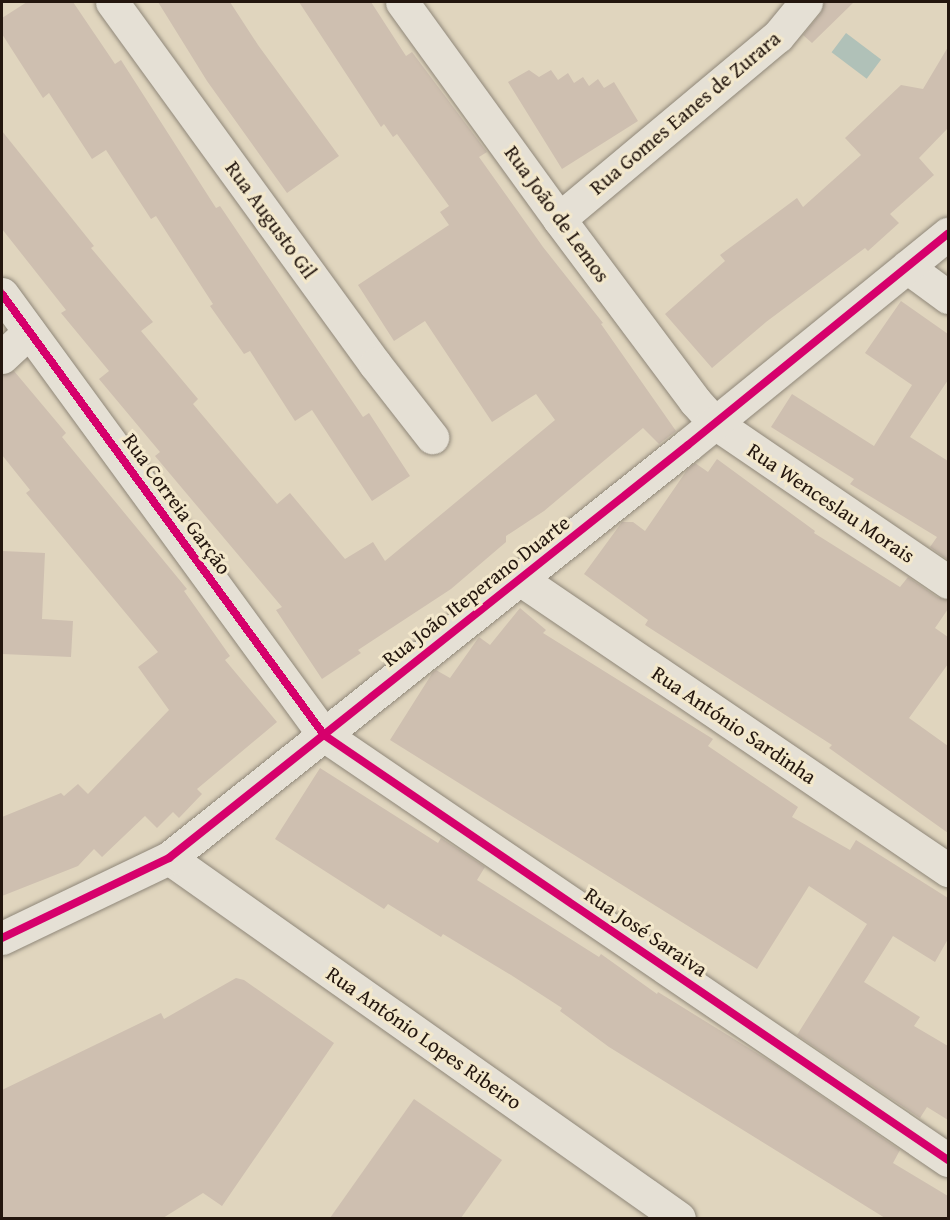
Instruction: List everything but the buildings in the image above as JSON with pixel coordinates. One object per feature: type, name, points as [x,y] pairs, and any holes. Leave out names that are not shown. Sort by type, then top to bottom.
[{"type":"street","name":"Rua Augusto Gil","points":[[112,2],[375,364],[432,437]]},
{"type":"street","name":"Rua João de Lemos","points":[[402,2],[695,401],[715,423]]},
{"type":"street","name":"Rua Gomes Eanes de Zurara","points":[[560,219],[778,36],[806,2]]},
{"type":"street","name":"Rua João Iteperano Duarte","points":[[2,938],[169,858],[715,423],[948,234]]},
{"type":"street","points":[[907,267],[948,297]]},
{"type":"street","name":"Rua Correia Garção","points":[[2,294],[324,735]]},
{"type":"street","points":[[2,357],[29,332]]},
{"type":"street","name":"Rua Wenceslau Morais","points":[[715,423],[948,582]]},
{"type":"street","name":"Rua António Sardinha","points":[[520,579],[948,870]]},
{"type":"street","name":"Rua José Saraiva","points":[[324,735],[948,1160]]},
{"type":"street","name":"Rua António Lopes Ribeiro","points":[[169,858],[679,1218]]},
{"type":"shaded area","points":[[846,33],[881,59],[867,79],[832,52]]},
{"type":"cycle path","points":[[2,938],[169,858],[688,445],[948,234]]},
{"type":"cycle path","points":[[2,294],[324,735],[948,1160]]}]
